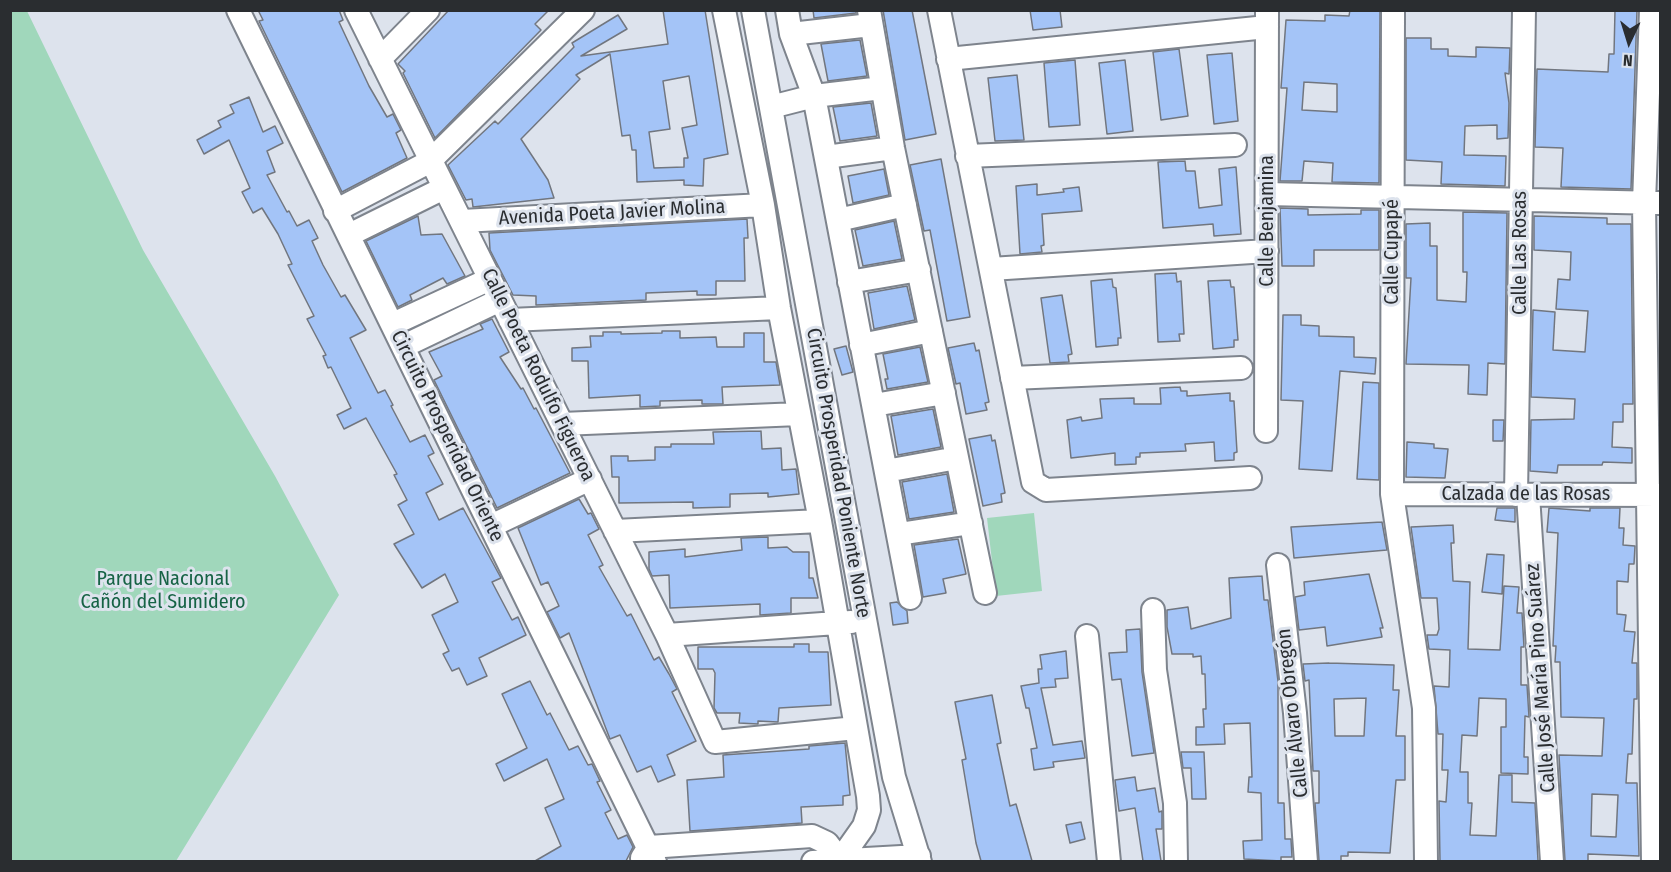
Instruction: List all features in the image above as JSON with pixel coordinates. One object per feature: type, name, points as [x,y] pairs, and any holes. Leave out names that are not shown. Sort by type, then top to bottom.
[{"type":"street","name":"Circuito Prosperidad Oriente","points":[[238,10],[335,211],[404,346],[648,857]]},
{"type":"street","name":"Calle Poeta Rodulfo Figueroa","points":[[356,10],[429,162],[462,221],[667,635],[714,742],[856,728]]},
{"type":"street","points":[[380,59],[428,10]]},
{"type":"street","name":"Circuito Prosperidad Poniente Norte","points":[[724,10],[763,205],[779,308],[820,521],[869,810],[864,826],[840,860]]},
{"type":"street","name":"Circuito Prosperidad Poniente Norte","points":[[753,10],[894,777],[920,859],[813,861]]},
{"type":"street","points":[[787,10],[791,34],[814,96],[910,598]]},
{"type":"street","points":[[939,10],[1033,482],[1046,490],[1250,478]]},
{"type":"street","name":"Calle Cupapé","points":[[1393,10],[1392,494],[1424,708],[1426,861]]},
{"type":"street","name":"Calle Las Rosas","points":[[1522,495],[1520,200],[1524,10]]},
{"type":"street","points":[[1651,10],[1654,495],[1653,861]]},
{"type":"street","points":[[335,211],[429,162],[572,14]]},
{"type":"street","points":[[791,34],[870,18],[893,148],[985,593]]},
{"type":"street","points":[[948,59],[1267,19]]},
{"type":"street","name":"Calle Benjamina","points":[[1266,431],[1267,19]]},
{"type":"street","points":[[771,107],[814,96],[882,88]]},
{"type":"street","points":[[968,156],[1235,145]]},
{"type":"street","points":[[826,157],[893,148]]},
{"type":"street","points":[[349,235],[444,188]]},
{"type":"street","points":[[1267,194],[1652,203]]},
{"type":"street","name":"Avenida Poeta Javier Molina","points":[[462,221],[763,205]]},
{"type":"street","points":[[838,220],[905,205]]},
{"type":"street","points":[[991,269],[1267,251]]},
{"type":"street","points":[[849,282],[919,270]]},
{"type":"street","points":[[393,324],[490,279]]},
{"type":"street","points":[[404,346],[505,310],[779,308]]},
{"type":"street","points":[[861,345],[931,331]]},
{"type":"street","points":[[1012,378],[1241,368]]},
{"type":"street","points":[[874,405],[944,393]]},
{"type":"street","points":[[562,424],[799,414]]},
{"type":"street","points":[[886,471],[957,458]]},
{"type":"street","points":[[491,526],[590,479]]},
{"type":"street","name":"Calzada de las Rosas","points":[[1392,494],[1654,495]]},
{"type":"street","name":"Calle José María Pino Suárez","points":[[1522,495],[1552,861]]},
{"type":"street","points":[[615,531],[820,521]]},
{"type":"street","points":[[899,534],[971,523]]},
{"type":"street","name":"Calle Álvaro Obregón","points":[[1278,565],[1295,713],[1306,861]]},
{"type":"street","points":[[1153,610],[1155,670],[1175,803],[1176,861]]},
{"type":"street","points":[[667,635],[864,621]]},
{"type":"street","points":[[1087,636],[1109,861]]},
{"type":"street","points":[[648,857],[812,836],[827,843],[840,860]]},
{"type":"green space","name":"Parque Nacional Cañón del Sumidero","points":[[10,11],[27,11],[143,250],[275,476],[339,595],[176,861],[11,861]]},
{"type":"green space","points":[[1034,513],[1042,591],[996,596],[987,518]]},
{"type":"building","points":[[258,10],[339,10],[343,20],[339,22],[369,86],[387,117],[393,114],[401,130],[396,133],[407,158],[342,192],[259,21],[263,20]]},
{"type":"building","points":[[449,10],[549,10],[535,24],[541,30],[435,138],[403,73],[405,71],[398,64]]},
{"type":"building","points":[[663,10],[705,10],[728,154],[704,159],[703,186],[684,185],[684,180],[637,182],[636,150],[632,150],[630,135],[622,136],[610,54],[576,75],[580,79],[521,139],[548,180],[554,198],[473,207],[472,199],[466,200],[448,165],[495,121],[498,124],[574,47],[572,43],[618,15],[627,29],[581,56],[668,44]],"holes":[[[689,76],[697,125],[682,128],[688,158],[684,158],[684,167],[654,168],[649,132],[670,129],[663,81]]]},
{"type":"building","points":[[813,10],[856,10],[856,13],[814,18]]},
{"type":"building","points":[[883,10],[912,10],[936,134],[905,140]]},
{"type":"building","points":[[1030,10],[1060,10],[1062,27],[1033,30]]},
{"type":"building","points":[[1350,10],[1380,10],[1379,183],[1332,182],[1333,163],[1304,161],[1302,181],[1280,181],[1287,88],[1281,88],[1286,20],[1325,21],[1325,15],[1349,16]],"holes":[[[1304,82],[1337,84],[1337,112],[1302,110]]]},
{"type":"building","points":[[1615,10],[1637,10],[1631,189],[1561,187],[1563,148],[1535,147],[1537,69],[1608,72],[1609,54],[1614,54]]},
{"type":"building","points":[[1406,38],[1431,38],[1431,49],[1448,49],[1448,56],[1476,57],[1476,47],[1510,48],[1509,74],[1505,73],[1509,103],[1508,138],[1497,139],[1497,125],[1465,126],[1464,155],[1506,156],[1505,186],[1441,184],[1442,162],[1406,160]]},
{"type":"building","points":[[860,40],[867,76],[828,81],[821,44]]},
{"type":"building","points":[[1179,49],[1188,116],[1161,120],[1153,52]]},
{"type":"building","points":[[1232,53],[1238,121],[1214,124],[1207,55]]},
{"type":"building","points":[[1075,60],[1080,125],[1049,127],[1044,63]]},
{"type":"building","points":[[1125,60],[1133,131],[1107,134],[1099,63]]},
{"type":"building","points":[[1017,75],[1024,140],[995,141],[988,78]]},
{"type":"building","points":[[249,97],[263,132],[275,126],[283,143],[267,151],[275,172],[267,175],[297,226],[309,220],[318,238],[312,241],[323,265],[341,297],[345,295],[366,330],[350,338],[378,393],[385,390],[410,442],[425,435],[434,453],[428,456],[443,484],[426,493],[439,520],[463,508],[501,578],[492,582],[512,620],[518,617],[526,635],[479,658],[487,676],[467,685],[459,668],[452,671],[443,654],[449,651],[432,615],[458,602],[445,574],[422,588],[394,544],[414,534],[398,505],[407,500],[394,475],[397,474],[366,418],[344,429],[337,415],[351,408],[331,367],[328,368],[323,356],[326,355],[307,319],[314,316],[288,265],[292,264],[278,234],[262,208],[253,213],[242,192],[250,188],[229,140],[204,154],[197,140],[221,127],[218,121],[234,113],[230,105]]},
{"type":"building","points":[[871,103],[877,136],[840,141],[833,107]]},
{"type":"building","points":[[941,159],[970,317],[947,321],[930,230],[924,231],[910,165]]},
{"type":"building","points":[[1185,161],[1186,171],[1195,171],[1199,208],[1222,205],[1219,169],[1236,167],[1241,234],[1214,236],[1213,224],[1163,228],[1158,162]]},
{"type":"building","points":[[884,169],[889,195],[853,203],[848,176]]},
{"type":"building","points":[[1037,184],[1037,195],[1064,192],[1063,189],[1079,187],[1082,211],[1042,214],[1044,245],[1041,246],[1042,252],[1020,254],[1016,186]]},
{"type":"building","points":[[1280,208],[1308,209],[1308,215],[1361,214],[1361,210],[1379,210],[1379,250],[1314,250],[1314,266],[1282,266]]},
{"type":"building","points":[[1463,212],[1507,213],[1505,364],[1488,363],[1487,395],[1468,394],[1469,365],[1406,364],[1411,278],[1406,278],[1406,224],[1430,223],[1430,246],[1437,246],[1437,300],[1466,302],[1467,272],[1463,272]]},
{"type":"building","points":[[418,216],[421,235],[442,234],[465,276],[447,284],[443,278],[410,295],[412,300],[398,307],[366,241]]},
{"type":"building","points":[[1534,216],[1607,218],[1607,224],[1631,224],[1633,404],[1623,404],[1623,422],[1613,422],[1612,447],[1632,448],[1632,463],[1558,465],[1557,473],[1530,471],[1531,420],[1574,419],[1575,399],[1531,397],[1533,310],[1555,312],[1553,350],[1585,352],[1588,311],[1556,309],[1558,279],[1570,280],[1571,252],[1534,250]]},
{"type":"building","points":[[747,219],[748,238],[744,238],[745,281],[716,281],[716,295],[697,295],[697,291],[646,293],[646,300],[536,305],[536,296],[513,295],[490,250],[489,233]]},
{"type":"building","points":[[894,221],[902,259],[863,266],[855,230]]},
{"type":"building","points":[[1176,273],[1177,282],[1181,281],[1184,334],[1179,334],[1180,341],[1158,342],[1155,274]]},
{"type":"building","points":[[1112,279],[1113,287],[1116,288],[1121,338],[1118,338],[1118,345],[1096,347],[1091,281]]},
{"type":"building","points":[[1230,280],[1231,287],[1234,287],[1238,340],[1234,340],[1234,347],[1213,349],[1208,281]]},
{"type":"building","points":[[907,286],[915,320],[874,329],[868,293]]},
{"type":"building","points":[[1062,295],[1072,354],[1068,355],[1069,362],[1050,363],[1041,298]]},
{"type":"building","points":[[1283,315],[1301,315],[1301,325],[1319,326],[1319,336],[1354,337],[1354,357],[1376,358],[1375,374],[1340,371],[1332,471],[1299,469],[1303,401],[1281,400]]},
{"type":"building","points":[[492,319],[509,352],[500,357],[521,389],[523,388],[534,409],[536,408],[570,473],[497,508],[434,380],[442,376],[429,352],[483,329],[480,324]]},
{"type":"building","points":[[662,331],[680,331],[680,338],[716,337],[717,347],[744,347],[744,333],[764,333],[764,362],[776,362],[780,385],[722,387],[723,404],[702,404],[702,400],[660,401],[660,406],[640,407],[640,395],[589,398],[588,361],[572,361],[572,348],[591,347],[590,336],[603,336],[603,332],[621,332],[621,334],[662,333]]},
{"type":"building","points":[[974,343],[976,351],[979,350],[989,402],[985,403],[987,410],[966,414],[960,383],[956,384],[948,348]]},
{"type":"building","points":[[846,346],[853,372],[842,375],[834,349]]},
{"type":"building","points":[[920,347],[928,382],[887,389],[885,379],[888,379],[883,354]]},
{"type":"building","points":[[1363,382],[1379,383],[1379,480],[1357,479]]},
{"type":"building","points":[[1180,387],[1181,391],[1187,391],[1187,396],[1230,393],[1230,401],[1234,401],[1237,452],[1234,453],[1234,460],[1215,461],[1214,442],[1185,444],[1186,451],[1140,453],[1140,457],[1136,457],[1136,464],[1115,465],[1115,453],[1071,458],[1067,420],[1081,417],[1082,421],[1102,418],[1100,399],[1134,398],[1134,404],[1161,404],[1160,388]]},
{"type":"building","points":[[933,409],[941,447],[898,455],[891,416]]},
{"type":"building","points":[[1493,420],[1504,420],[1503,441],[1493,441]]},
{"type":"building","points":[[761,431],[762,449],[781,448],[782,470],[796,469],[799,494],[768,497],[768,493],[730,494],[730,507],[693,508],[693,502],[619,503],[619,477],[612,477],[611,456],[628,456],[628,461],[655,460],[655,447],[671,447],[671,444],[714,444],[713,432]]},
{"type":"building","points":[[991,435],[992,441],[995,440],[1005,493],[1001,494],[1002,502],[983,506],[969,439]]},
{"type":"building","points":[[1407,442],[1434,444],[1434,448],[1448,449],[1445,478],[1406,477]]},
{"type":"building","points":[[947,474],[954,512],[909,519],[902,482]]},
{"type":"building","points":[[579,499],[588,514],[591,513],[599,529],[588,535],[603,565],[599,567],[627,616],[631,614],[654,660],[659,657],[669,674],[677,689],[672,692],[696,741],[667,755],[675,775],[658,782],[651,766],[637,772],[620,735],[610,739],[569,633],[560,638],[547,612],[559,606],[548,582],[541,585],[518,528]]},
{"type":"building","points":[[1497,508],[1515,508],[1515,522],[1495,520]]},
{"type":"building","points":[[1549,508],[1590,511],[1590,508],[1620,508],[1619,528],[1624,528],[1623,545],[1635,546],[1634,564],[1629,564],[1628,582],[1617,581],[1617,614],[1626,615],[1624,631],[1635,632],[1632,663],[1637,663],[1637,699],[1634,699],[1632,754],[1628,754],[1626,783],[1637,783],[1639,856],[1588,854],[1588,861],[1565,861],[1559,755],[1602,756],[1604,718],[1561,717],[1560,662],[1555,662],[1556,646],[1553,646],[1558,533],[1547,532]],"holes":[[[1592,794],[1618,795],[1616,837],[1591,836]]]},
{"type":"building","points":[[1382,522],[1387,550],[1294,558],[1291,527]]},
{"type":"building","points":[[1453,525],[1454,543],[1451,543],[1453,581],[1470,582],[1468,649],[1500,650],[1504,586],[1519,587],[1517,613],[1522,613],[1524,647],[1521,647],[1521,685],[1527,685],[1529,717],[1525,716],[1524,757],[1528,757],[1528,774],[1501,773],[1501,727],[1506,727],[1506,699],[1479,698],[1477,736],[1462,735],[1460,772],[1468,772],[1468,803],[1472,803],[1470,835],[1496,836],[1499,775],[1512,775],[1512,802],[1535,803],[1538,861],[1440,861],[1439,801],[1446,802],[1448,770],[1442,770],[1443,734],[1438,734],[1434,686],[1449,687],[1450,650],[1429,649],[1427,635],[1437,635],[1439,629],[1437,598],[1421,598],[1411,527]]},
{"type":"building","points":[[768,537],[768,548],[787,547],[793,552],[809,552],[809,578],[813,578],[818,598],[791,598],[791,613],[760,615],[760,604],[670,608],[669,575],[652,576],[649,569],[649,552],[685,549],[685,557],[742,550],[741,538]]},
{"type":"building","points":[[958,539],[966,574],[943,579],[946,593],[923,597],[914,545]]},
{"type":"building","points":[[1487,554],[1504,555],[1502,594],[1482,592]]},
{"type":"building","points":[[1369,574],[1383,628],[1380,628],[1382,637],[1327,646],[1325,627],[1299,630],[1295,597],[1305,595],[1304,582]]},
{"type":"building","points":[[1262,576],[1264,600],[1268,600],[1278,681],[1278,803],[1284,803],[1285,839],[1291,839],[1292,857],[1281,857],[1281,861],[1244,859],[1243,841],[1262,840],[1261,793],[1248,792],[1249,777],[1252,777],[1250,723],[1224,724],[1225,744],[1196,745],[1196,727],[1204,727],[1203,709],[1206,709],[1205,674],[1202,674],[1201,656],[1172,654],[1167,627],[1167,610],[1188,607],[1191,629],[1231,618],[1229,578]]},
{"type":"building","points":[[897,602],[907,611],[908,623],[893,625],[890,603]]},
{"type":"building","points":[[1140,629],[1142,672],[1154,753],[1132,756],[1121,679],[1112,680],[1109,653],[1127,652],[1126,630]]},
{"type":"building","points":[[794,644],[809,644],[809,652],[828,652],[831,705],[779,708],[778,722],[758,721],[758,724],[739,723],[740,713],[717,713],[714,708],[715,673],[713,669],[698,669],[698,647],[794,647]]},
{"type":"building","points":[[1066,651],[1068,678],[1055,679],[1056,687],[1041,688],[1053,745],[1082,741],[1085,758],[1053,762],[1054,767],[1034,770],[1031,749],[1037,748],[1029,708],[1026,708],[1021,686],[1039,683],[1038,669],[1042,669],[1040,655]]},
{"type":"building","points":[[1303,664],[1394,665],[1393,690],[1399,690],[1396,736],[1405,736],[1405,780],[1396,780],[1390,853],[1348,852],[1348,856],[1341,856],[1341,861],[1319,861],[1315,803],[1319,803],[1319,771],[1313,771],[1309,680],[1305,681]],"holes":[[[1366,698],[1364,736],[1335,736],[1334,699]]]},
{"type":"building","points":[[530,681],[547,715],[550,713],[569,750],[578,746],[588,765],[592,764],[600,781],[597,782],[611,810],[605,813],[618,839],[627,835],[633,847],[626,861],[535,861],[561,846],[545,808],[564,799],[547,759],[504,781],[496,764],[527,748],[502,694]]},
{"type":"building","points":[[992,695],[1001,743],[997,744],[1010,806],[1016,804],[1032,861],[981,861],[976,843],[962,760],[966,759],[955,702]]},
{"type":"building","points":[[845,743],[850,795],[843,796],[843,805],[801,807],[802,823],[690,831],[687,780],[724,777],[723,755],[809,749],[809,746]]},
{"type":"building","points":[[1181,752],[1204,752],[1206,799],[1192,799],[1191,768],[1183,768]]},
{"type":"building","points":[[1135,777],[1137,791],[1155,788],[1159,812],[1162,811],[1162,829],[1156,829],[1161,861],[1143,861],[1135,808],[1119,811],[1115,780]]},
{"type":"building","points":[[1081,822],[1085,839],[1070,843],[1066,825]]}]
